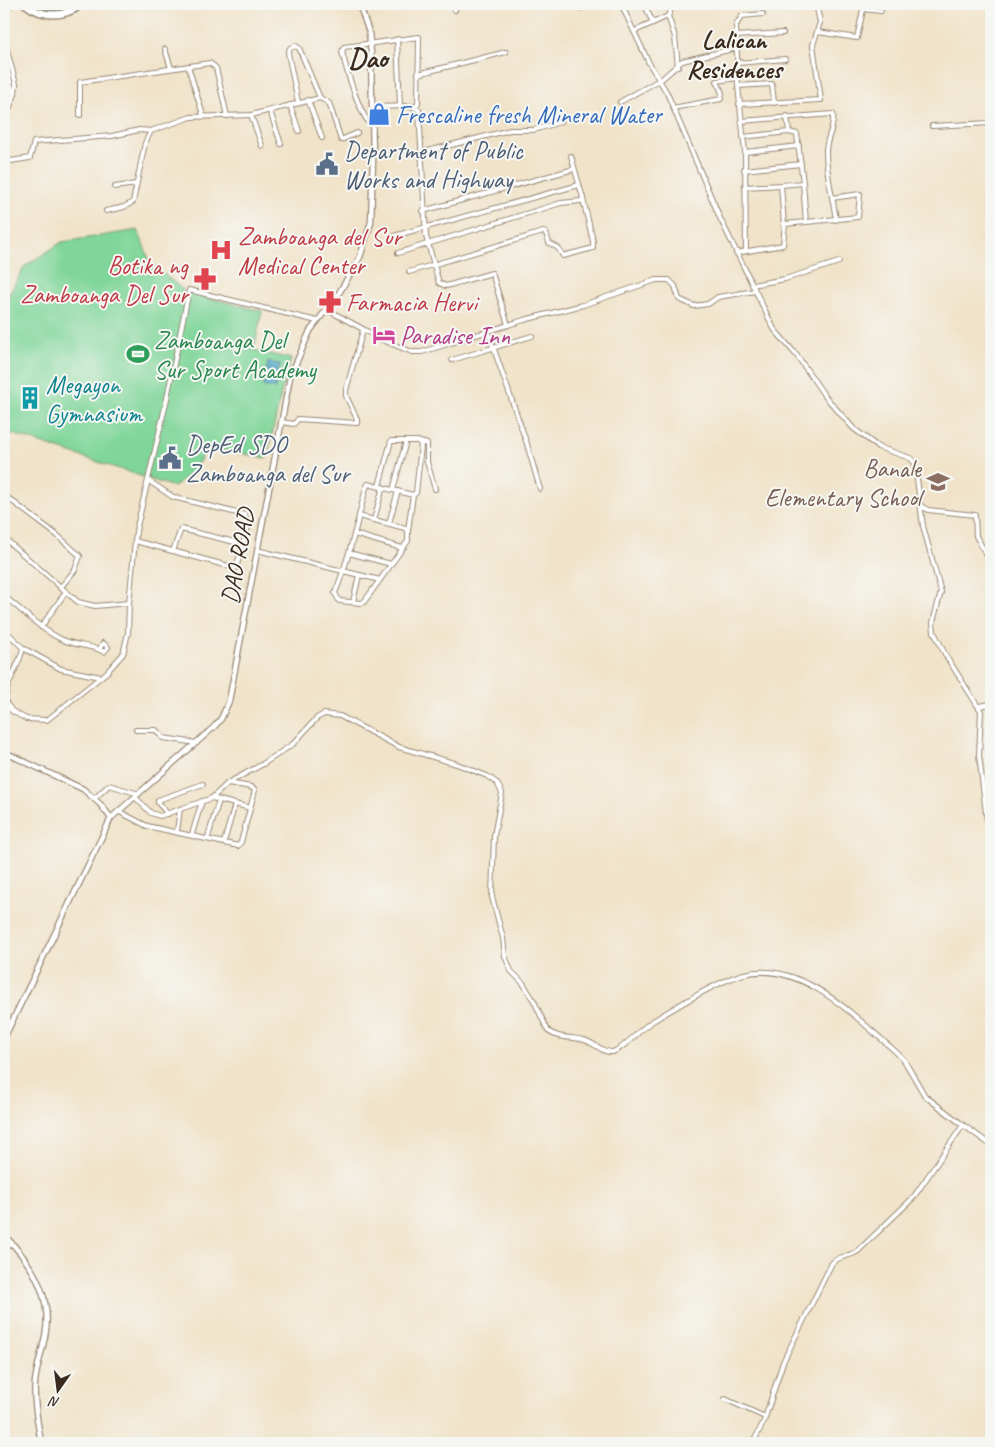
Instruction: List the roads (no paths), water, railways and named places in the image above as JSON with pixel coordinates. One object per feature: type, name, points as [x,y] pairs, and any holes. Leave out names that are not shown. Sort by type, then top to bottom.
[{"type":"highway","points":[[4,7],[10,4]]},
{"type":"highway","points":[[25,4],[36,11],[52,15],[69,12],[82,4]]},
{"type":"street","name":"DAO ROAD","points":[[4,1038],[111,818],[197,743],[221,719],[229,701],[236,673],[281,422],[295,363],[317,321],[353,270],[365,247],[369,231],[373,198],[373,107],[370,42],[359,4]]},
{"type":"street","points":[[452,4],[455,10]]},
{"type":"street","points":[[574,4],[581,8],[590,4]]},
{"type":"street","points":[[621,4],[673,108],[736,252],[774,329],[794,351],[810,377],[838,412],[871,443],[913,460],[922,506],[923,526],[941,592],[933,622],[934,632],[946,656],[981,711],[979,718],[980,765],[991,854]]},
{"type":"street","points":[[644,4],[653,23]]},
{"type":"street","points":[[669,4],[670,12],[668,16],[675,37],[678,66]]},
{"type":"street","points":[[739,104],[821,100],[813,45],[820,22],[816,4]]},
{"type":"street","points":[[818,32],[857,38],[863,10],[862,4]]},
{"type":"street","points":[[863,10],[881,11]]},
{"type":"street","points":[[746,251],[745,152],[739,104],[736,36],[738,19],[742,16],[763,14]]},
{"type":"street","points":[[635,31],[668,16]]},
{"type":"street","points":[[736,36],[783,33]]},
{"type":"street","points":[[373,127],[364,116],[342,52],[348,46],[418,37],[418,103],[415,107]]},
{"type":"street","points":[[4,39],[16,84],[15,94],[4,121]]},
{"type":"street","points":[[397,39],[400,106]]},
{"type":"street","points":[[298,102],[288,53],[290,48],[296,46],[299,48],[320,98],[329,103],[341,140],[358,133]]},
{"type":"street","points":[[620,102],[658,80],[682,61],[737,48]]},
{"type":"street","points":[[165,49],[171,68]]},
{"type":"street","points":[[418,74],[506,52]]},
{"type":"street","points":[[4,55],[12,90],[4,111]]},
{"type":"street","points":[[737,63],[785,59]]},
{"type":"street","points":[[80,115],[80,82],[171,68],[214,65],[227,116]]},
{"type":"street","points":[[188,66],[203,115]]},
{"type":"street","points":[[673,108],[696,102],[721,99],[722,93],[717,81],[737,78]]},
{"type":"street","points":[[738,86],[772,84],[774,103]]},
{"type":"street","points":[[4,162],[30,158],[34,142],[112,136],[138,130],[151,131],[180,119],[203,115],[217,117],[251,114],[320,98]]},
{"type":"street","points":[[308,100],[322,138]]},
{"type":"street","points":[[290,105],[298,131]]},
{"type":"street","points":[[373,107],[415,107],[419,112],[427,243],[442,286],[492,273],[508,325]]},
{"type":"street","points":[[270,111],[281,144]]},
{"type":"street","points":[[741,121],[830,112],[834,115],[826,150],[829,187],[836,220]]},
{"type":"street","points":[[251,114],[262,146]]},
{"type":"street","points":[[787,116],[789,132]]},
{"type":"street","points":[[420,152],[510,130],[534,130],[560,122]]},
{"type":"street","points":[[932,126],[991,123]]},
{"type":"street","points":[[106,211],[131,204],[145,143],[151,131]]},
{"type":"street","points":[[743,137],[789,132],[797,134],[800,146],[806,222]]},
{"type":"street","points":[[745,152],[800,146]]},
{"type":"street","points":[[409,272],[433,263],[543,232],[546,233],[549,243],[558,248],[563,256],[593,248],[583,199],[571,156]]},
{"type":"street","points":[[744,170],[801,164]]},
{"type":"street","points":[[424,211],[574,169]]},
{"type":"street","points":[[745,187],[803,183]]},
{"type":"street","points":[[114,187],[136,184]]},
{"type":"street","points":[[394,236],[579,184]]},
{"type":"street","points":[[736,252],[784,245],[781,185]]},
{"type":"street","points":[[784,225],[858,217],[861,194],[854,193],[832,198]]},
{"type":"street","points":[[398,253],[561,203],[583,199]]},
{"type":"street","points":[[752,285],[785,279],[839,262]]},
{"type":"street","points":[[326,309],[392,344],[417,352],[583,305],[607,295],[664,278],[672,283],[679,299],[694,306],[710,304],[718,297],[755,291]]},
{"type":"street","points":[[23,648],[5,700],[12,711],[26,719],[40,721],[52,718],[101,677],[116,663],[126,648],[135,541],[189,290],[317,321]]},
{"type":"street","points":[[281,422],[294,424],[298,419],[357,423],[346,390],[363,330]]},
{"type":"street","points":[[488,332],[527,444],[540,489]]},
{"type":"street","points":[[452,360],[532,336]]},
{"type":"street","points":[[374,520],[391,441],[427,444],[427,462],[435,489]]},
{"type":"street","points":[[393,490],[406,441]]},
{"type":"street","points":[[413,495],[381,486],[367,485],[336,594],[336,598],[339,601],[363,603],[408,541],[413,495],[416,492],[420,442]]},
{"type":"street","points":[[135,541],[233,568],[238,566],[248,522],[245,515],[172,497],[149,481]]},
{"type":"street","points":[[389,523],[398,491]]},
{"type":"street","points":[[4,495],[57,535],[80,556],[75,570],[60,588]]},
{"type":"street","points":[[922,506],[926,510],[975,515],[976,536],[991,563]]},
{"type":"street","points":[[358,516],[389,523],[408,530]]},
{"type":"street","points":[[173,551],[180,528],[243,544]]},
{"type":"street","points":[[354,534],[402,548]]},
{"type":"street","points":[[4,538],[65,593],[89,605],[129,603]]},
{"type":"street","points":[[257,550],[380,580]]},
{"type":"street","points":[[349,553],[391,564]]},
{"type":"street","points":[[353,602],[359,575]]},
{"type":"street","points":[[41,627],[65,593]]},
{"type":"street","points":[[4,596],[41,627],[71,643],[100,648]]},
{"type":"street","points":[[4,629],[23,648],[61,669],[101,677]]},
{"type":"street","points":[[979,706],[991,704]]},
{"type":"street","points":[[94,799],[109,785],[137,796],[155,815],[168,814],[212,798],[228,782],[263,764],[292,744],[305,733],[317,718],[324,714],[340,716],[399,747],[475,770],[497,782],[502,793],[494,836],[492,897],[503,938],[505,956],[511,971],[523,983],[548,1031],[560,1037],[588,1041],[603,1050],[614,1052],[650,1023],[738,976],[757,972],[787,975],[811,985],[867,1028],[904,1060],[925,1096],[991,1145]]},
{"type":"street","points":[[136,730],[156,730],[163,738],[197,743]]},
{"type":"street","points":[[4,752],[83,789],[111,818]]},
{"type":"street","points":[[118,811],[139,823],[208,837],[236,846],[240,844],[255,788],[228,782]]},
{"type":"street","points":[[168,814],[158,803],[158,800],[203,784]]},
{"type":"street","points":[[212,798],[250,808]]},
{"type":"street","points":[[208,837],[219,800]]},
{"type":"street","points":[[192,834],[202,801]]},
{"type":"street","points":[[224,842],[235,804]]},
{"type":"street","points":[[177,831],[180,809]]},
{"type":"street","points":[[753,1443],[765,1417],[783,1362],[832,1263],[839,1257],[850,1256],[858,1251],[906,1206],[919,1191],[963,1126]]},
{"type":"street","points":[[4,1235],[34,1273],[46,1309],[46,1328],[35,1383],[35,1402],[41,1443]]},
{"type":"street","points":[[4,1249],[12,1243]]},
{"type":"street","points":[[725,1400],[765,1417]]},
{"type":"water","points":[[268,362],[280,364],[275,389],[263,386]]},
{"type":"place","name":"Frescaline fresh Mineral Water","points":[[379,114]]},
{"type":"place","name":"Department of Public Works and Highway","points":[[327,164]]},
{"type":"place","name":"Zamboanga del Sur Medical Center","points":[[221,250]]},
{"type":"place","name":"Botika ng Zamboanga Del Sur","points":[[205,279]]},
{"type":"place","name":"Farmacia Hervi","points":[[330,302]]},
{"type":"place","name":"Paradise Inn","points":[[384,335]]},
{"type":"place","name":"Zamboanga Del Sur Sport Academy","points":[[138,354]]},
{"type":"place","name":"Megayon Gymnasium","points":[[30,398]]},
{"type":"place","name":"DepEd SDO Zamboanga del Sur","points":[[170,458]]},
{"type":"place","name":"Banale Elementary School","points":[[938,482]]},
{"type":"district","name":"Lalican Residences","points":[[734,54]]},
{"type":"district","name":"Dao","points":[[368,57]]}]
